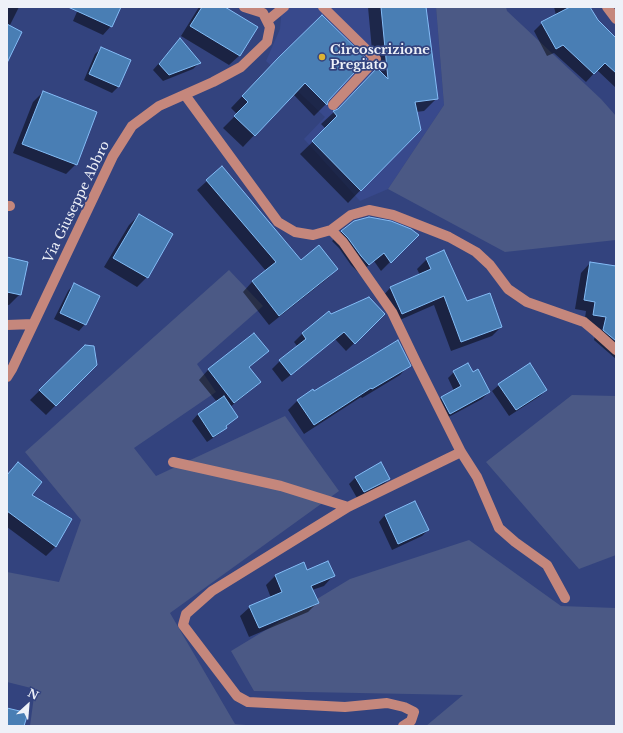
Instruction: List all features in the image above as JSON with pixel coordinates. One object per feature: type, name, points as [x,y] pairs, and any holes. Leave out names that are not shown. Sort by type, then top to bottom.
[{"type":"street","points":[[244,7],[266,14],[284,7]]},
{"type":"street","points":[[323,7],[376,59],[333,105]]},
{"type":"street","points":[[607,7],[616,19]]},
{"type":"street","name":"Via Giuseppe Abbro","points":[[7,377],[113,156],[132,126],[159,106],[213,82],[241,67],[267,42],[270,27],[266,14]]},
{"type":"street","points":[[185,94],[278,222],[295,232],[312,235],[331,230],[351,215],[369,210],[392,214],[449,237],[476,252],[490,265],[508,289],[527,302],[584,322],[616,350]]},
{"type":"street","points":[[331,230],[343,242],[392,312],[461,452],[477,477],[499,528],[515,542],[547,565],[565,598]]},
{"type":"street","points":[[7,325],[33,324]]},
{"type":"street","points":[[403,726],[411,721],[414,712],[404,707],[387,703],[345,707],[248,702],[237,696],[184,625],[186,614],[212,591],[348,507],[461,452]]},
{"type":"street","points":[[174,462],[281,486],[348,507]]},
{"type":"shaded area","points":[[282,7],[436,7],[444,105],[388,189],[360,201],[304,139],[325,117],[266,61],[280,29]]},
{"type":"shaded area","points":[[436,7],[506,7],[507,11],[601,99],[616,116],[616,240],[505,252],[388,189],[444,105]]},
{"type":"shaded area","points":[[229,270],[263,306],[197,364],[216,392],[134,448],[156,476],[285,416],[339,491],[170,613],[235,724],[257,726],[30,726],[35,689],[7,682],[7,572],[59,582],[81,520],[25,452]]},
{"type":"shaded area","points":[[572,395],[616,396],[616,555],[579,569],[486,462]]},
{"type":"shaded area","points":[[469,540],[561,606],[616,608],[616,726],[426,726],[463,695],[254,691],[231,651],[350,579]]},
{"type":"building","points":[[68,7],[121,7],[112,27]]},
{"type":"building","points":[[202,7],[225,7],[258,27],[240,56],[190,26]]},
{"type":"building","points":[[381,7],[426,7],[438,99],[415,102],[421,130],[361,191],[312,141],[337,116],[333,111],[338,109],[377,68],[388,79]]},
{"type":"building","points":[[570,7],[590,7],[598,20],[616,38],[616,73],[605,63],[594,74],[563,45],[556,49],[541,22]]},
{"type":"building","points":[[322,15],[367,59],[328,101],[327,105],[305,83],[255,136],[234,116],[248,102],[242,96]]},
{"type":"building","points":[[7,24],[22,32],[7,63]]},
{"type":"building","points":[[180,38],[201,63],[169,75],[159,64]]},
{"type":"building","points":[[101,47],[131,60],[119,87],[89,74]]},
{"type":"building","points":[[43,91],[97,112],[77,165],[22,144]]},
{"type":"building","points":[[222,166],[301,260],[319,245],[338,269],[279,316],[252,281],[276,262],[206,180]]},
{"type":"building","points":[[139,214],[173,234],[148,278],[113,258]]},
{"type":"building","points":[[369,217],[391,221],[411,229],[419,235],[391,263],[384,253],[369,265],[341,231],[354,221]]},
{"type":"building","points":[[444,250],[467,301],[490,293],[502,327],[461,342],[444,296],[402,314],[390,287],[431,269],[426,258]]},
{"type":"building","points":[[7,257],[28,262],[21,295],[7,292]]},
{"type":"building","points":[[590,262],[616,266],[616,341],[603,330],[606,317],[593,315],[595,302],[584,300]]},
{"type":"building","points":[[74,283],[100,296],[86,325],[60,313]]},
{"type":"building","points":[[369,297],[385,314],[355,344],[344,332],[291,375],[279,360],[306,339],[302,333],[329,311],[331,314]]},
{"type":"building","points":[[254,333],[269,351],[249,367],[261,382],[234,403],[208,369]]},
{"type":"building","points":[[398,340],[411,366],[372,389],[371,388],[314,425],[297,400],[313,389],[314,391]]},
{"type":"building","points":[[85,345],[94,346],[97,365],[56,406],[39,390]]},
{"type":"building","points":[[468,363],[473,372],[478,369],[490,392],[450,414],[441,397],[461,386],[453,371]]},
{"type":"building","points":[[530,363],[547,390],[516,410],[498,384]]},
{"type":"building","points":[[224,396],[238,417],[226,426],[227,428],[213,437],[198,414]]},
{"type":"building","points":[[18,462],[42,482],[32,495],[72,519],[56,547],[7,511],[7,475]]},
{"type":"building","points":[[381,462],[390,479],[364,492],[355,477]]},
{"type":"building","points":[[415,501],[429,530],[398,544],[385,515]]},
{"type":"building","points":[[328,561],[335,576],[311,586],[319,603],[259,628],[249,606],[282,592],[275,575],[304,562],[307,570]]},
{"type":"building","points":[[7,708],[28,713],[24,726],[7,726]]},
{"type":"place","name":"Circoscrizione Pregiato","points":[[322,57]]}]
